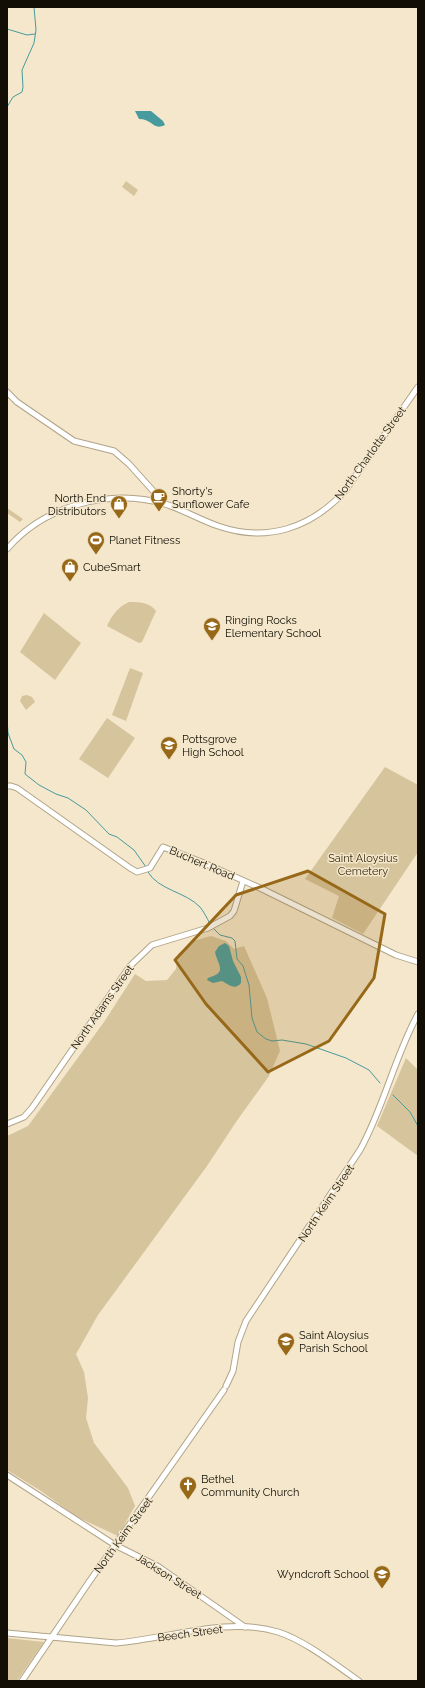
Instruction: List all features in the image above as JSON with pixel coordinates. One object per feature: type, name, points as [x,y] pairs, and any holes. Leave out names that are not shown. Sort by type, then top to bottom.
[{"type":"street","name":"North Charlotte Street","points":[[7,549],[37,523],[59,511],[76,504],[105,499],[138,498],[164,504],[219,527],[242,532],[269,533],[298,525],[323,512],[345,491],[418,387]]},
{"type":"street","points":[[7,392],[17,402],[74,441],[84,445],[110,449],[120,456],[164,504]]},
{"type":"street","name":"Buchert Road","points":[[7,786],[17,788],[137,872],[147,869],[164,847],[243,881],[345,929],[396,955],[418,962]]},
{"type":"street","name":"North Adams Street","points":[[7,1124],[24,1117],[32,1108],[130,966],[152,945],[208,928],[230,916],[234,911],[243,881]]},
{"type":"street","name":"North Keim Street","points":[[22,1681],[115,1545],[178,1458],[225,1388],[233,1371],[238,1342],[246,1321],[360,1150],[374,1120],[408,1033],[418,1014]]},
{"type":"street","name":"Jackson Street","points":[[7,1475],[115,1545],[159,1567],[245,1627]]},
{"type":"street","points":[[227,1615],[231,1627]]},
{"type":"street","name":"Beech Street","points":[[7,1633],[116,1643],[133,1642],[201,1630],[231,1627],[256,1627],[280,1632],[301,1643],[359,1681]]},
{"type":"highlighted area","points":[[308,871],[385,914],[374,978],[329,1041],[268,1072],[206,1004],[175,960],[236,895]]},
{"type":"green space","points":[[126,181],[138,190],[134,196],[122,187]]},
{"type":"green space","points":[[7,508],[23,519],[20,522],[7,513]]},
{"type":"green space","points":[[129,602],[141,602],[147,604],[156,611],[142,642],[139,643],[107,626],[116,612]]},
{"type":"green space","points":[[44,613],[81,643],[55,680],[20,652]]},
{"type":"green space","points":[[130,668],[143,673],[126,721],[112,715]]},
{"type":"green space","points":[[27,695],[32,697],[35,702],[26,710],[20,701],[22,696]]},
{"type":"green space","points":[[107,718],[135,738],[108,778],[79,759]]},
{"type":"green space","name":"Saint Aloysius Cemetery","points":[[385,767],[418,785],[418,852],[363,934],[332,918],[339,896],[305,879]]},
{"type":"green space","points":[[211,936],[226,941],[234,949],[244,946],[267,998],[280,1051],[269,1076],[207,1166],[98,1315],[76,1354],[84,1372],[88,1398],[86,1418],[94,1443],[128,1488],[135,1506],[118,1536],[77,1517],[41,1491],[7,1470],[7,1136],[28,1126],[104,1022],[135,974],[146,981],[167,980],[176,969],[178,954],[193,941]]},
{"type":"green space","points":[[406,1058],[418,1070],[418,1156],[377,1126]]},
{"type":"green space","points":[[7,1638],[44,1642],[17,1681],[7,1681]]},
{"type":"water","points":[[135,111],[151,111],[163,121],[165,125],[158,127],[147,121],[139,119]]},
{"type":"water","points":[[225,943],[229,946],[233,961],[241,977],[241,983],[234,987],[222,981],[213,983],[207,980],[220,971],[215,952],[219,946]]},
{"type":"waterway","points":[[7,107],[13,97],[22,92],[22,70],[34,43],[36,30],[34,7]]},
{"type":"waterway","points":[[7,29],[27,35],[35,34]]},
{"type":"waterway","points":[[7,719],[8,733],[14,749],[22,755],[26,762],[25,774],[39,785],[56,794],[68,798],[86,810],[109,834],[117,837],[134,850],[146,867]]},
{"type":"waterway","points":[[148,872],[158,883],[187,898],[200,907],[210,924]]},
{"type":"waterway","points":[[213,928],[220,935],[232,938],[235,941],[237,959],[243,966],[249,985],[252,1018],[257,1032],[266,1039],[272,1041],[282,1040],[306,1044],[346,1058],[369,1070],[380,1083]]},
{"type":"waterway","points":[[393,1095],[410,1112],[418,1126]]},
{"type":"place","name":"Shorty's Sunflower Cafe","points":[[159,512]]},
{"type":"place","name":"North End Distributors","points":[[119,519]]},
{"type":"place","name":"Planet Fitness","points":[[96,555]]},
{"type":"place","name":"CubeSmart","points":[[70,582]]},
{"type":"place","name":"Ringing Rocks Elementary School","points":[[212,641]]},
{"type":"place","name":"Pottsgrove High School","points":[[169,760]]},
{"type":"place","name":"Saint Aloysius Parish School","points":[[286,1356]]},
{"type":"place","name":"Bethel Community Church","points":[[188,1500]]},
{"type":"place","name":"Wyndcroft School","points":[[382,1589]]}]
